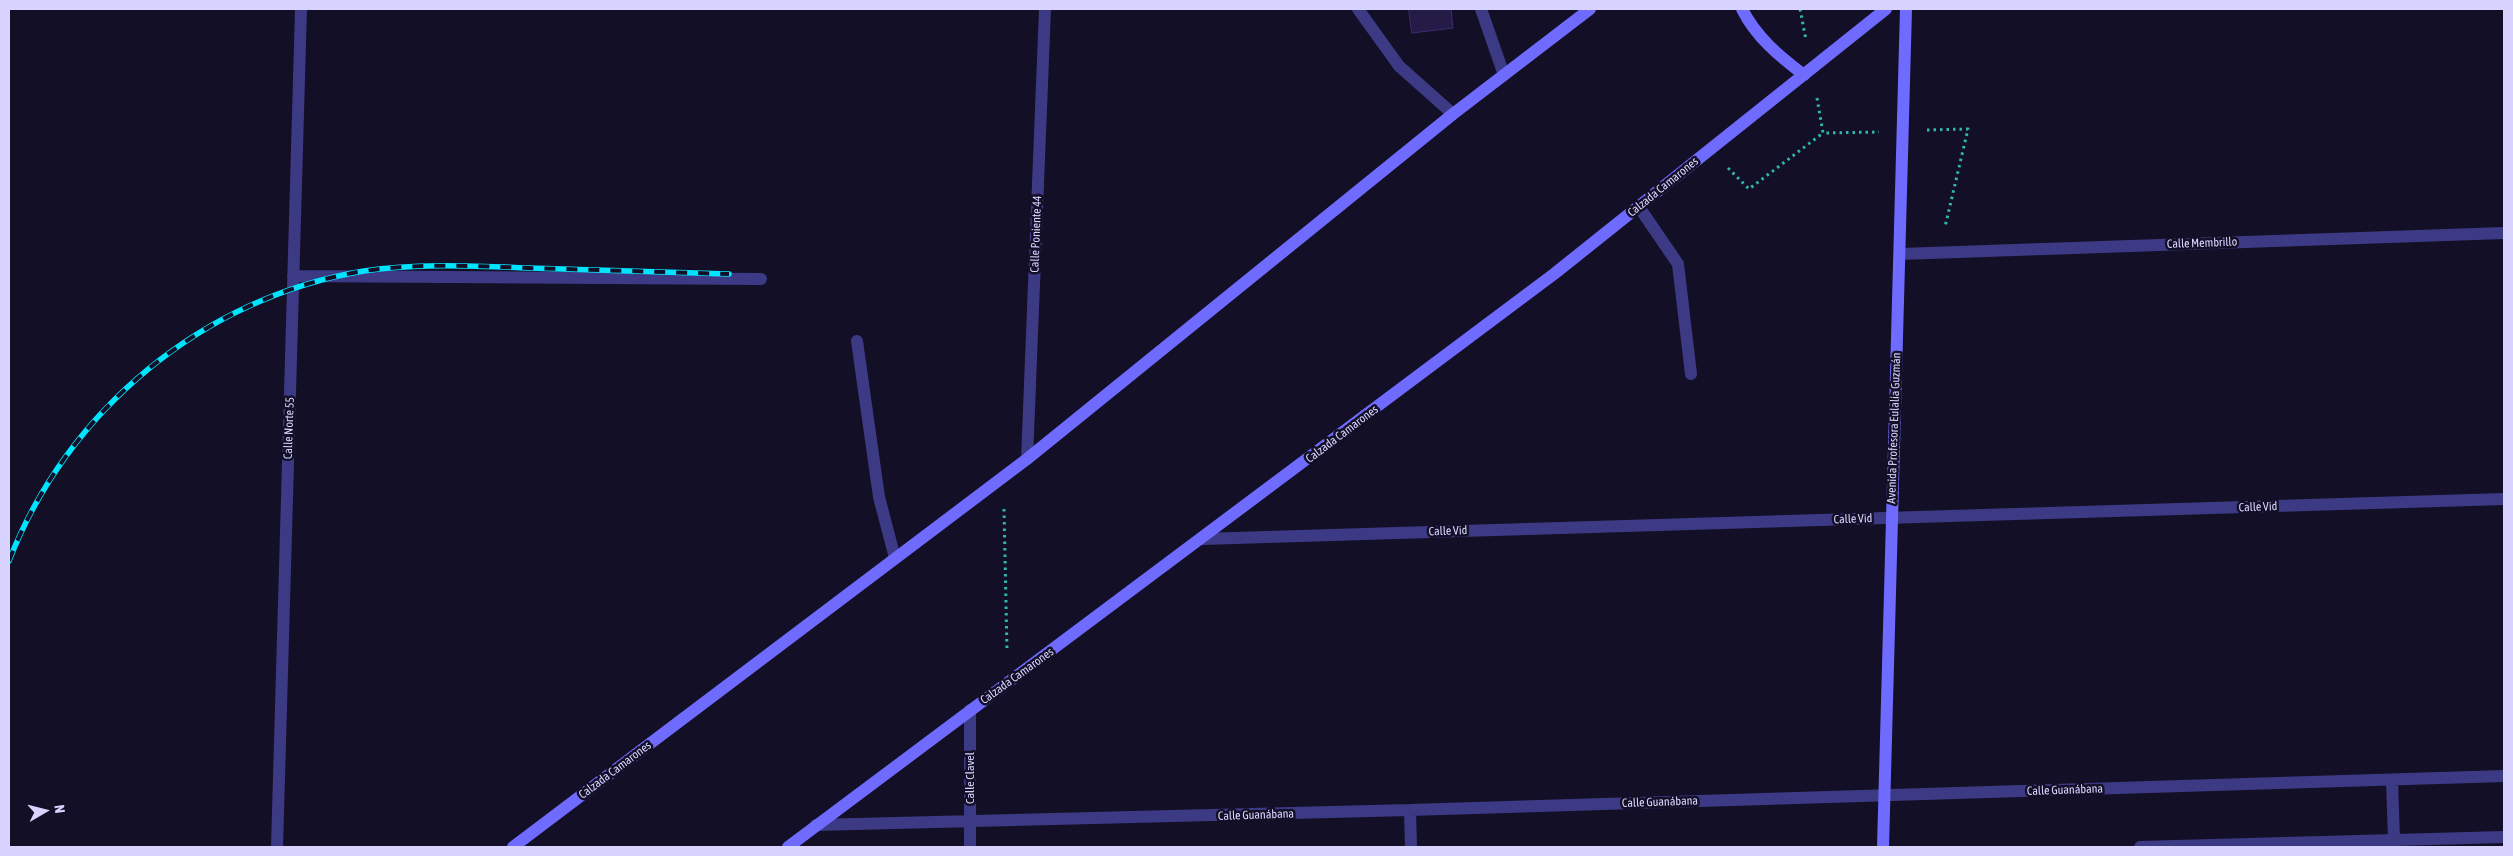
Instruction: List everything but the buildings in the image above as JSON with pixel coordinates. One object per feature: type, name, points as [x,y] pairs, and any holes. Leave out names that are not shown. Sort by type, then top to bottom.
[{"type":"main road","name":"Calzada Camarones","points":[[513,847],[1026,459],[1453,114],[1590,9]]},
{"type":"main road","points":[[1742,9],[1748,22],[1774,52],[1804,75]]},
{"type":"main road","name":"Calzada Camarones","points":[[788,847],[1554,274],[1886,9]]},
{"type":"main road","name":"Avenida Profesora Eulalia Guzmán","points":[[1883,847],[1906,9]]},
{"type":"street","name":"Calle Norte 55","points":[[277,847],[301,9]]},
{"type":"street","name":"Calle Poniente 44","points":[[1026,459],[1045,9]]},
{"type":"street","points":[[1358,9],[1399,66],[1453,114]]},
{"type":"street","points":[[1481,9],[1504,75]]},
{"type":"street","points":[[1639,206],[1678,264],[1690,374]]},
{"type":"street","name":"Calle Membrillo","points":[[1900,254],[2504,233]]},
{"type":"street","points":[[294,276],[762,279]]},
{"type":"street","points":[[857,341],[879,497],[895,558]]},
{"type":"street","name":"Calle Vid","points":[[1202,538],[2504,499]]},
{"type":"street","name":"Calle Clavel","points":[[970,710],[970,847]]},
{"type":"street","name":"Calle Guanábana","points":[[816,825],[970,823],[2504,776]]},
{"type":"street","points":[[2392,780],[2394,840]]},
{"type":"street","points":[[1410,810],[1411,847]]},
{"type":"street","points":[[2140,847],[2504,837]]},
{"type":"path","points":[[1800,9],[1807,47]]},
{"type":"path","points":[[1816,95],[1823,133]]},
{"type":"path","points":[[1920,130],[1968,129],[1939,252]]},
{"type":"path","points":[[1749,189],[1823,133],[1881,132]]},
{"type":"path","points":[[1004,476],[1007,684]]},
{"type":"railway","points":[[9,561],[34,506],[66,456],[105,410],[148,369],[197,334],[249,306],[305,285],[385,268],[467,266],[729,274]]}]
